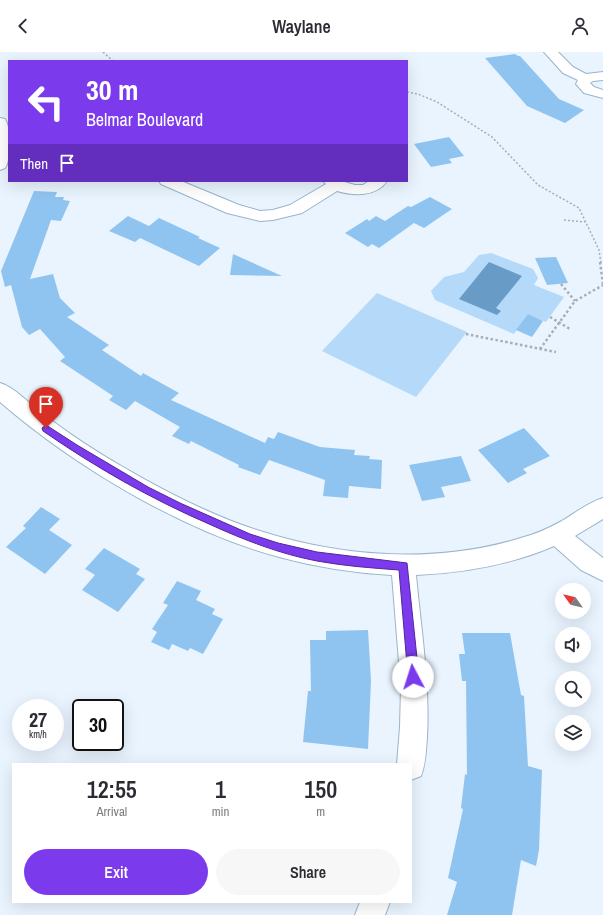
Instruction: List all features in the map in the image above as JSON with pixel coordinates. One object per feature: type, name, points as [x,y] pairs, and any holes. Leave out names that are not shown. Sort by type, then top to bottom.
[{"type":"street","points":[[551,52],[568,70],[586,78],[603,76]]},
{"type":"street","points":[[586,78],[583,84],[585,87],[594,93],[603,94]]},
{"type":"street","points":[[0,122],[5,134],[5,157]]},
{"type":"street","points":[[169,182],[233,209],[260,216],[278,214],[296,209],[334,183],[348,189],[362,190],[374,186],[378,182]]},
{"type":"street","points":[[0,391],[46,428],[94,460],[158,496],[220,526],[278,547],[317,557],[403,566],[462,562],[496,556],[528,546],[557,534],[603,506]]},
{"type":"street","points":[[557,534],[576,554],[590,564],[603,570]]},
{"type":"street","points":[[403,566],[414,687],[414,728],[411,763]]},
{"type":"street","points":[[370,915],[375,903]]},
{"type":"path","points":[[103,52],[112,60]]},
{"type":"path","points":[[408,92],[418,94],[437,102],[492,137],[538,185],[579,208],[599,250],[603,285],[575,300],[540,349]]},
{"type":"path","points":[[564,220],[585,222]]},
{"type":"path","points":[[561,284],[575,300]]},
{"type":"path","points":[[550,317],[570,329]]},
{"type":"path","points":[[466,334],[556,352]]},
{"type":"shaded area","points":[[491,253],[533,269],[538,278],[534,285],[564,297],[546,322],[528,315],[514,334],[435,300],[431,291],[444,277],[464,272],[479,255]]},
{"type":"shaded area","points":[[489,262],[522,276],[496,308],[501,311],[497,315],[459,299]]},
{"type":"shaded area","points":[[377,293],[467,332],[416,397],[322,351]]},
{"type":"building","points":[[515,54],[520,56],[559,99],[584,110],[565,123],[527,106],[485,58]]},
{"type":"building","points":[[449,137],[464,156],[449,159],[452,163],[431,167],[414,144]]},
{"type":"building","points":[[34,191],[57,192],[55,197],[64,197],[63,200],[70,201],[61,221],[51,220],[30,279],[53,274],[60,298],[75,313],[67,317],[109,345],[102,350],[141,376],[143,373],[179,393],[171,400],[265,443],[268,437],[274,439],[278,432],[320,447],[355,450],[354,455],[370,456],[369,459],[382,460],[381,489],[349,486],[348,498],[323,496],[325,480],[269,460],[260,475],[238,467],[239,465],[191,441],[189,444],[172,436],[180,427],[135,401],[126,410],[109,400],[113,396],[60,361],[65,357],[40,329],[29,335],[22,327],[11,285],[5,287],[1,271]]},
{"type":"building","points":[[430,197],[452,209],[424,228],[414,223],[379,248],[372,244],[368,247],[345,233],[367,219],[369,221],[376,216],[385,221],[408,206],[411,207]]},
{"type":"building","points":[[128,216],[149,226],[159,218],[220,248],[199,266],[140,238],[135,242],[109,231]]},
{"type":"building","points":[[233,254],[282,276],[230,275]]},
{"type":"building","points":[[556,257],[568,283],[547,285],[535,258]]},
{"type":"building","points":[[528,314],[543,321],[532,337],[516,330]]},
{"type":"building","points":[[524,428],[550,456],[523,469],[527,473],[508,483],[478,450]]},
{"type":"building","points":[[461,456],[471,481],[441,487],[445,497],[422,501],[409,465]]},
{"type":"building","points":[[41,507],[60,519],[49,530],[72,545],[45,574],[6,547],[26,528],[23,526]]},
{"type":"building","points":[[104,548],[140,569],[136,574],[145,579],[118,612],[82,590],[95,575],[85,569]]},
{"type":"building","points":[[177,581],[201,591],[196,600],[215,609],[212,614],[223,619],[203,654],[190,648],[188,651],[172,644],[169,650],[151,642],[157,632],[152,629],[168,605],[163,603]]},
{"type":"building","points":[[368,630],[371,681],[368,749],[303,742],[308,691],[311,691],[310,640],[326,640],[326,631]]},
{"type":"building","points":[[462,633],[510,633],[521,695],[524,696],[528,766],[542,770],[539,850],[536,866],[521,860],[512,915],[447,915],[457,882],[448,878],[463,809],[461,808],[465,774],[467,775],[466,681],[462,681],[459,654],[465,654]]},
{"type":"route","points":[[46,428],[74,448],[145,489],[177,506],[248,537],[278,547],[317,557],[403,566],[413,677]]}]
